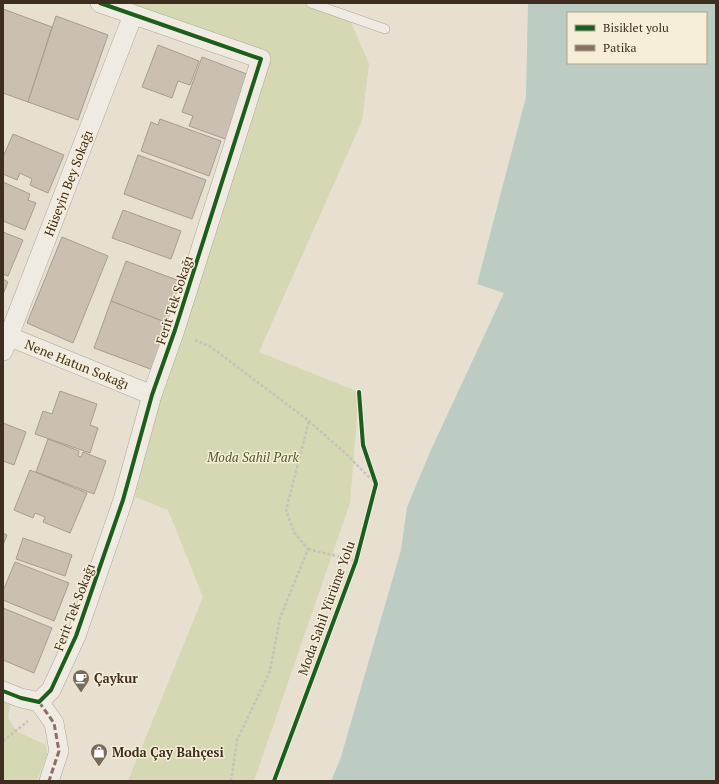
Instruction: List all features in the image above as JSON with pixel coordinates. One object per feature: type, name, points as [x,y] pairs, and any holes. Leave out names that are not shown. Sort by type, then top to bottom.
[{"type":"street","name":"Ferit Tek Sokağı","points":[[39,702],[51,690],[76,636],[123,500],[152,395],[175,330],[261,59],[100,3]]},
{"type":"street","name":"Hüseyin Bey Sokağı","points":[[5,340],[133,15]]},
{"type":"street","name":"Nene Hatun Sokağı","points":[[5,340],[152,395]]},
{"type":"street","points":[[3,691],[21,698],[39,702],[54,723],[59,751],[49,781]]},
{"type":"lane","points":[[311,3],[385,29]]},
{"type":"path","points":[[175,330],[211,347],[309,421],[345,453],[376,484]]},
{"type":"path","points":[[309,421],[286,510],[294,532],[308,549],[356,561]]},
{"type":"path","points":[[371,471],[376,484],[374,491]]},
{"type":"path","points":[[231,781],[237,740],[270,671],[280,618],[308,549]]},
{"type":"path","points":[[3,741],[33,717],[39,702]]},
{"type":"green space","name":"Moda Sahil Park","points":[[103,3],[301,3],[351,22],[369,64],[362,121],[259,352],[359,392],[350,503],[254,781],[128,781],[203,597],[168,510],[135,497],[175,330],[261,59]]},
{"type":"green space","points":[[3,696],[11,698],[8,718],[16,731],[46,745],[47,755],[37,781],[3,781]]},
{"type":"shaded area","points":[[528,3],[716,3],[716,781],[331,781],[340,760],[401,550],[407,507],[430,452],[504,293],[477,284],[526,97]]},
{"type":"building","points":[[3,9],[52,27],[28,102],[3,93]]},
{"type":"building","points":[[56,16],[108,35],[78,120],[28,102]]},
{"type":"building","points":[[158,45],[199,61],[190,85],[178,81],[172,98],[142,87]]},
{"type":"building","points":[[202,57],[252,76],[228,140],[189,126],[193,116],[182,112]]},
{"type":"building","points":[[160,119],[221,141],[209,176],[141,151],[151,122],[158,125]]},
{"type":"building","points":[[13,134],[64,155],[48,193],[30,185],[32,179],[20,173],[17,180],[3,174],[3,157]]},
{"type":"building","points":[[138,155],[206,180],[192,219],[124,194]]},
{"type":"building","points":[[3,182],[30,194],[28,200],[36,203],[25,230],[3,221]]},
{"type":"building","points":[[123,210],[181,231],[171,259],[112,238]]},
{"type":"building","points":[[3,232],[23,240],[8,276],[3,274]]},
{"type":"building","points":[[62,237],[108,256],[73,343],[27,323]]},
{"type":"building","points":[[126,261],[185,283],[170,324],[111,301]]},
{"type":"building","points":[[3,279],[8,282],[3,294]]},
{"type":"building","points":[[111,301],[170,324],[153,370],[94,348]]},
{"type":"building","points":[[60,391],[97,404],[90,425],[98,428],[90,453],[35,434],[43,411],[52,414]]},
{"type":"building","points":[[3,423],[26,432],[14,465],[3,461]]},
{"type":"building","points":[[48,439],[79,451],[78,456],[81,457],[83,452],[106,461],[94,494],[36,472]]},
{"type":"building","points":[[30,470],[87,493],[70,533],[43,522],[45,517],[35,513],[33,518],[14,510]]},
{"type":"building","points":[[3,533],[7,535],[3,545]]},
{"type":"building","points":[[23,538],[72,555],[65,576],[16,559]]},
{"type":"building","points":[[15,562],[69,583],[54,621],[3,600],[3,591]]},
{"type":"building","points":[[3,608],[52,628],[34,673],[3,660]]},
{"type":"marked path","points":[[39,702],[54,723],[59,751],[49,781]]},
{"type":"cycle path","points":[[3,691],[21,698],[39,702],[51,690],[76,636],[123,500],[152,395],[175,330],[261,59],[100,3]]},
{"type":"cycle path","name":"Moda Sahil Yürüme Yolu","points":[[274,781],[356,561],[376,484],[363,445],[359,392]]},
{"type":"place","name":"Çaykur","points":[[81,693]]},
{"type":"place","name":"Moda Çay Bahçesi","points":[[99,767]]}]
